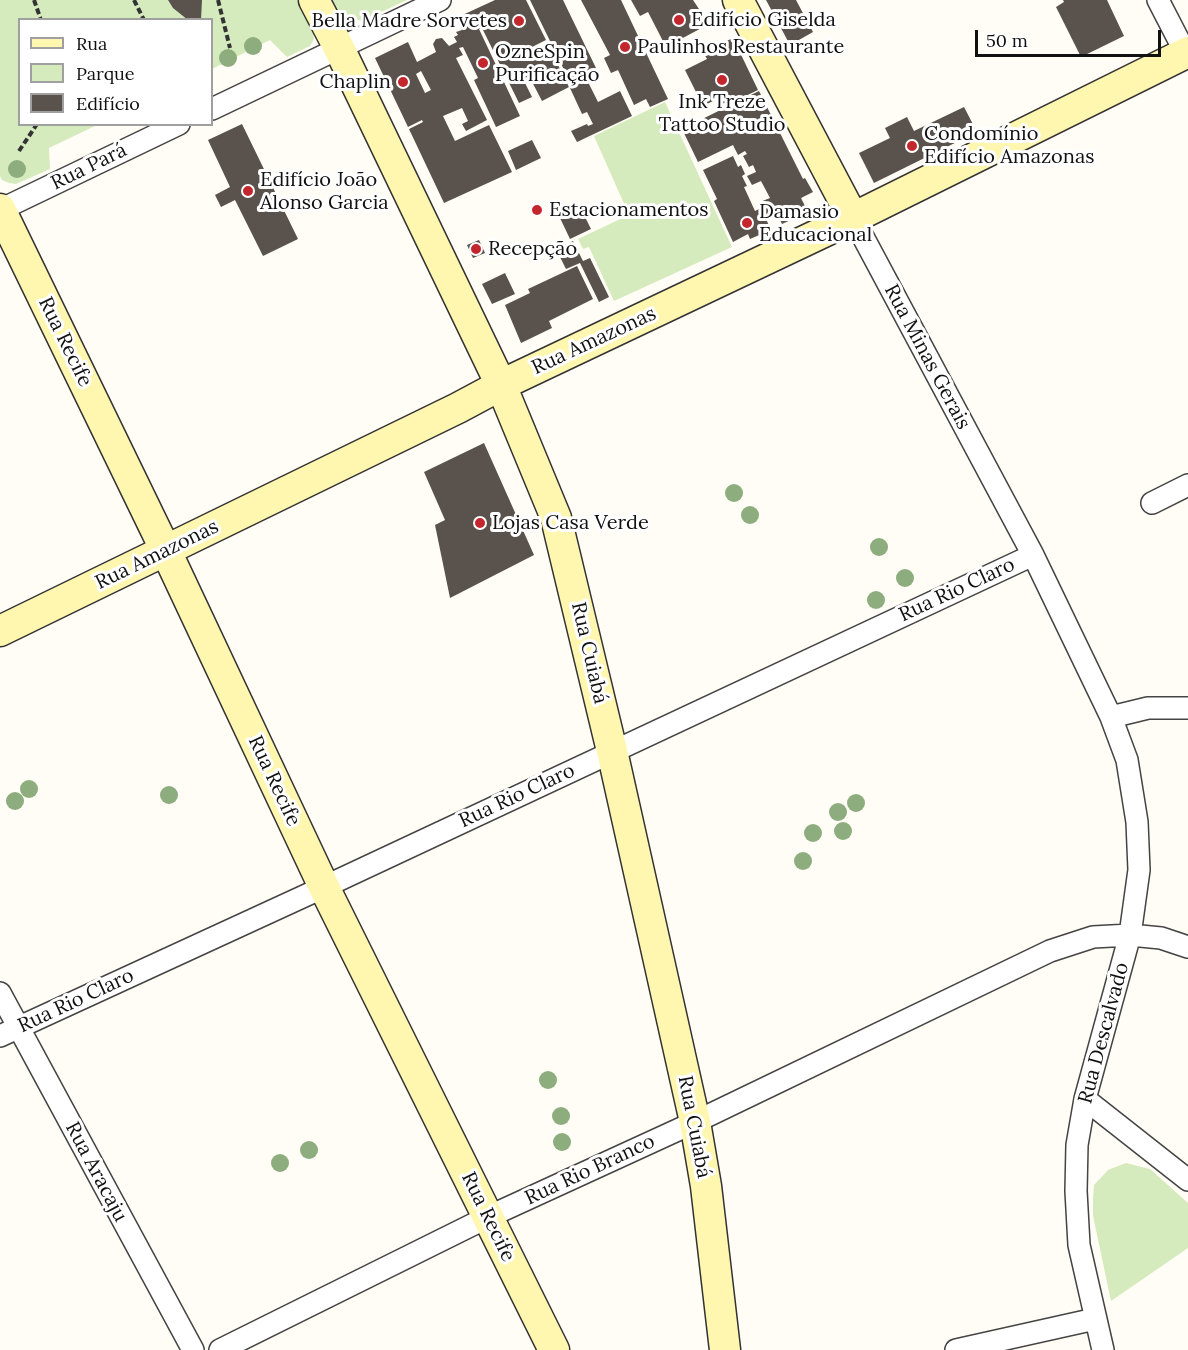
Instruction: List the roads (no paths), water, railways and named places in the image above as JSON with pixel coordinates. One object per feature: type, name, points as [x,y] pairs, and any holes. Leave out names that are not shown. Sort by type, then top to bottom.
[{"type":"main road","name":"Rua Cuiabá","points":[[314,0],[501,385],[556,518],[612,751],[695,1122],[706,1186],[724,1350]]},
{"type":"main road","name":"Rua Minas Gerais","points":[[738,0],[853,218]]},
{"type":"main road","name":"Rua Amazonas","points":[[0,631],[501,385],[853,218],[1187,54]]},
{"type":"main road","name":"Rua Recife","points":[[0,210],[166,551],[324,887],[554,1350]]},
{"type":"street","points":[[213,109],[440,0]]},
{"type":"street","points":[[1158,0],[1187,54]]},
{"type":"street","name":"Rua Pará","points":[[0,210],[175,126]]},
{"type":"street","name":"Rua Minas Gerais","points":[[853,218],[1033,555],[1111,717]]},
{"type":"street","points":[[1152,503],[1188,485]]},
{"type":"street","name":"Rua Rio Claro","points":[[9,1032],[1033,555]]},
{"type":"street","points":[[1111,717],[1148,708],[1188,708]]},
{"type":"street","name":"Rua Descalvado","points":[[1103,1350],[1079,1245],[1076,1191],[1077,1145],[1085,1100],[1130,935],[1139,870],[1137,822],[1127,760],[1111,717]]},
{"type":"street","name":"Rua Rio Branco","points":[[220,1350],[488,1217],[695,1122],[1050,951],[1094,937],[1130,935],[1161,939],[1188,947]]},
{"type":"street","name":"Rua Aracaju","points":[[0,993],[9,1032],[193,1350]]},
{"type":"street","points":[[1085,1100],[1188,1180]]},
{"type":"street","points":[[956,1350],[1095,1319]]},
{"type":"place","name":"Edifício Giselda","points":[[679,20]]},
{"type":"place","name":"Bella Madre Sorvetes","points":[[519,21]]},
{"type":"place","name":"Paulinhos Restaurante","points":[[625,47]]},
{"type":"place","name":"OzneSpin Purificação","points":[[483,63]]},
{"type":"place","name":"Ink Treze Tattoo Studio","points":[[722,80]]},
{"type":"place","name":"Chaplin","points":[[403,82]]},
{"type":"place","name":"Condomínio Edifício Amazonas","points":[[912,146]]},
{"type":"place","name":"Edifício João Alonso Garcia","points":[[248,191]]},
{"type":"place","name":"Estacionamentos","points":[[537,210]]},
{"type":"place","name":"Damasio Educacional","points":[[747,223]]},
{"type":"place","name":"Recepção","points":[[476,249]]},
{"type":"place","name":"Lojas Casa Verde","points":[[480,523]]}]
